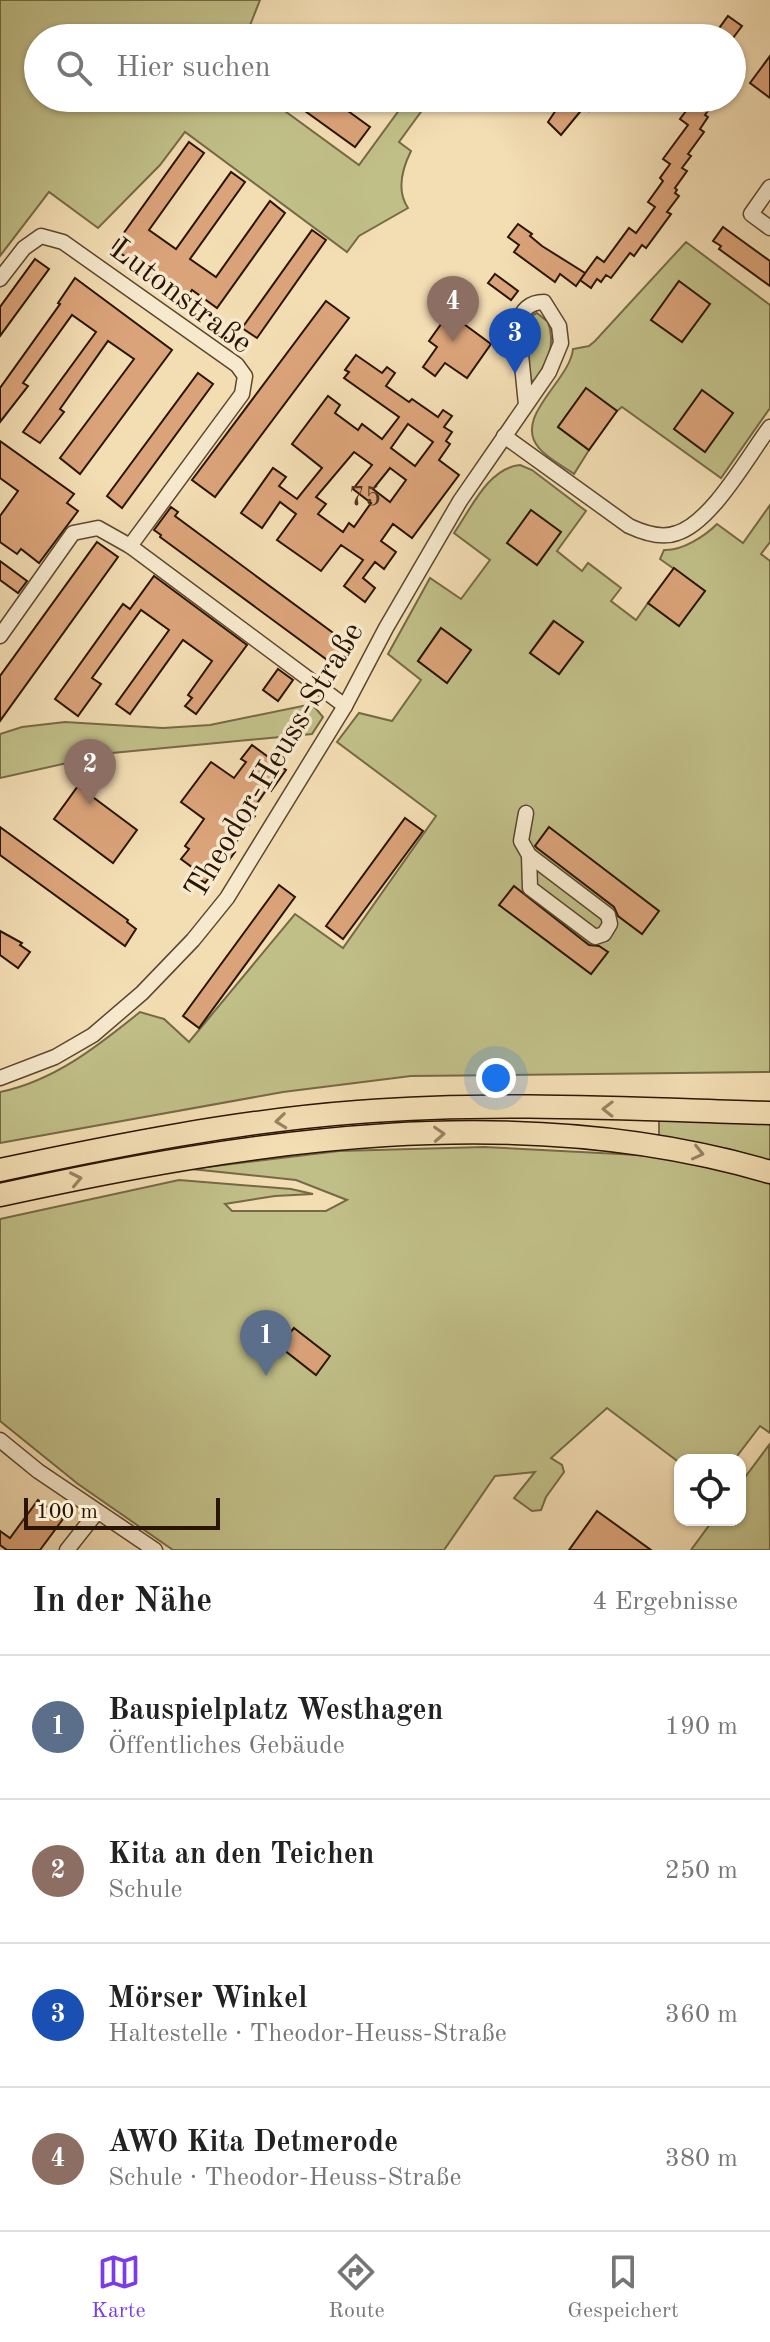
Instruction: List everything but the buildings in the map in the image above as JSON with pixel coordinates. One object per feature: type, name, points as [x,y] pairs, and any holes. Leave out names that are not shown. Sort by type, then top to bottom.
[{"type":"highway","points":[[0,1170],[120,1145],[250,1124],[359,1112],[480,1107],[770,1113]]},
{"type":"highway","points":[[0,1195],[125,1169],[259,1147],[361,1137],[468,1132],[601,1137],[687,1150],[770,1172]]},
{"type":"street","points":[[770,187],[751,214],[770,228]]},
{"type":"street","name":"Lutonstraße","points":[[0,279],[24,248],[41,236],[63,242],[237,365],[245,376],[242,394],[130,546]]},
{"type":"street","name":"Theodor-Heuss-Straße","points":[[0,1078],[55,1057],[93,1035],[142,993],[193,940],[244,872],[345,706],[428,554],[549,372],[561,343],[559,326],[544,302],[534,302],[526,308],[518,324],[526,405]]},
{"type":"street","points":[[504,436],[629,526],[643,532],[666,535],[676,534],[703,517],[768,433]]},
{"type":"street","points":[[0,636],[73,533],[98,528],[130,546],[345,706]]},
{"type":"street","points":[[526,813],[521,841],[529,855],[608,915],[610,924],[604,934],[595,937],[530,888],[529,855]]},
{"type":"street","points":[[0,1440],[97,1512],[155,1550]]},
{"type":"street","points":[[67,1550],[97,1512]]},
{"type":"shaded area","points":[[0,0],[260,0],[251,24],[24,24],[24,112],[286,112],[359,165],[398,112],[421,112],[399,142],[411,151],[402,180],[402,194],[408,208],[359,236],[347,252],[185,132],[160,165],[98,228],[49,192],[0,256]]},
{"type":"shaded area","points":[[686,242],[770,305],[770,408],[721,478],[622,407],[617,411],[586,389],[558,427],[589,450],[574,474],[539,448],[532,424],[537,411],[563,374],[573,349],[589,346],[595,341]]},
{"type":"shaded area","points":[[537,313],[548,322],[551,346],[547,360],[534,381],[531,380],[525,344],[527,322]]},
{"type":"shaded area","points":[[520,465],[532,470],[586,511],[557,551],[582,571],[588,563],[621,588],[611,601],[636,620],[648,603],[679,625],[705,591],[660,559],[664,550],[693,542],[717,524],[743,543],[770,505],[770,542],[761,554],[770,561],[770,1072],[411,1076],[283,1092],[0,1143],[0,1092],[57,1071],[140,1012],[164,1019],[189,1042],[295,914],[343,948],[436,816],[337,742],[359,713],[392,721],[421,680],[388,654],[430,578],[461,599],[490,560],[454,533],[481,491],[509,468]],"holes":[[[553,621],[583,642],[559,674],[530,653]],[[441,628],[471,650],[447,682],[418,661]]]},
{"type":"shaded area","points":[[312,704],[323,717],[312,734],[112,753],[0,778],[0,734],[22,727],[65,722],[163,728],[210,725]]},
{"type":"shaded area","points":[[659,1120],[770,1123],[770,1161],[729,1149],[659,1136]]},
{"type":"shaded area","points":[[484,1147],[658,1156],[725,1169],[770,1183],[770,1433],[760,1426],[739,1454],[674,1454],[674,1458],[607,1408],[551,1458],[562,1465],[564,1472],[546,1497],[541,1510],[532,1511],[514,1498],[535,1472],[495,1476],[444,1550],[173,1550],[78,1484],[0,1421],[0,1219],[179,1180],[291,1189],[313,1194],[225,1204],[232,1211],[326,1211],[347,1200],[296,1180],[191,1169],[339,1151]]},
{"type":"shaded area","points":[[769,1445],[770,1550],[691,1550],[709,1526],[746,1526],[746,1476]]},
{"type":"place","name":"AWO Kita Detmerode","points":[[453,342]]},
{"type":"place","name":"Mörser Winkel","points":[[515,374]]},
{"type":"place","name":"Kita an den Teichen","points":[[90,805]]},
{"type":"place","name":"Bauspielplatz Westhagen","points":[[266,1376]]}]
